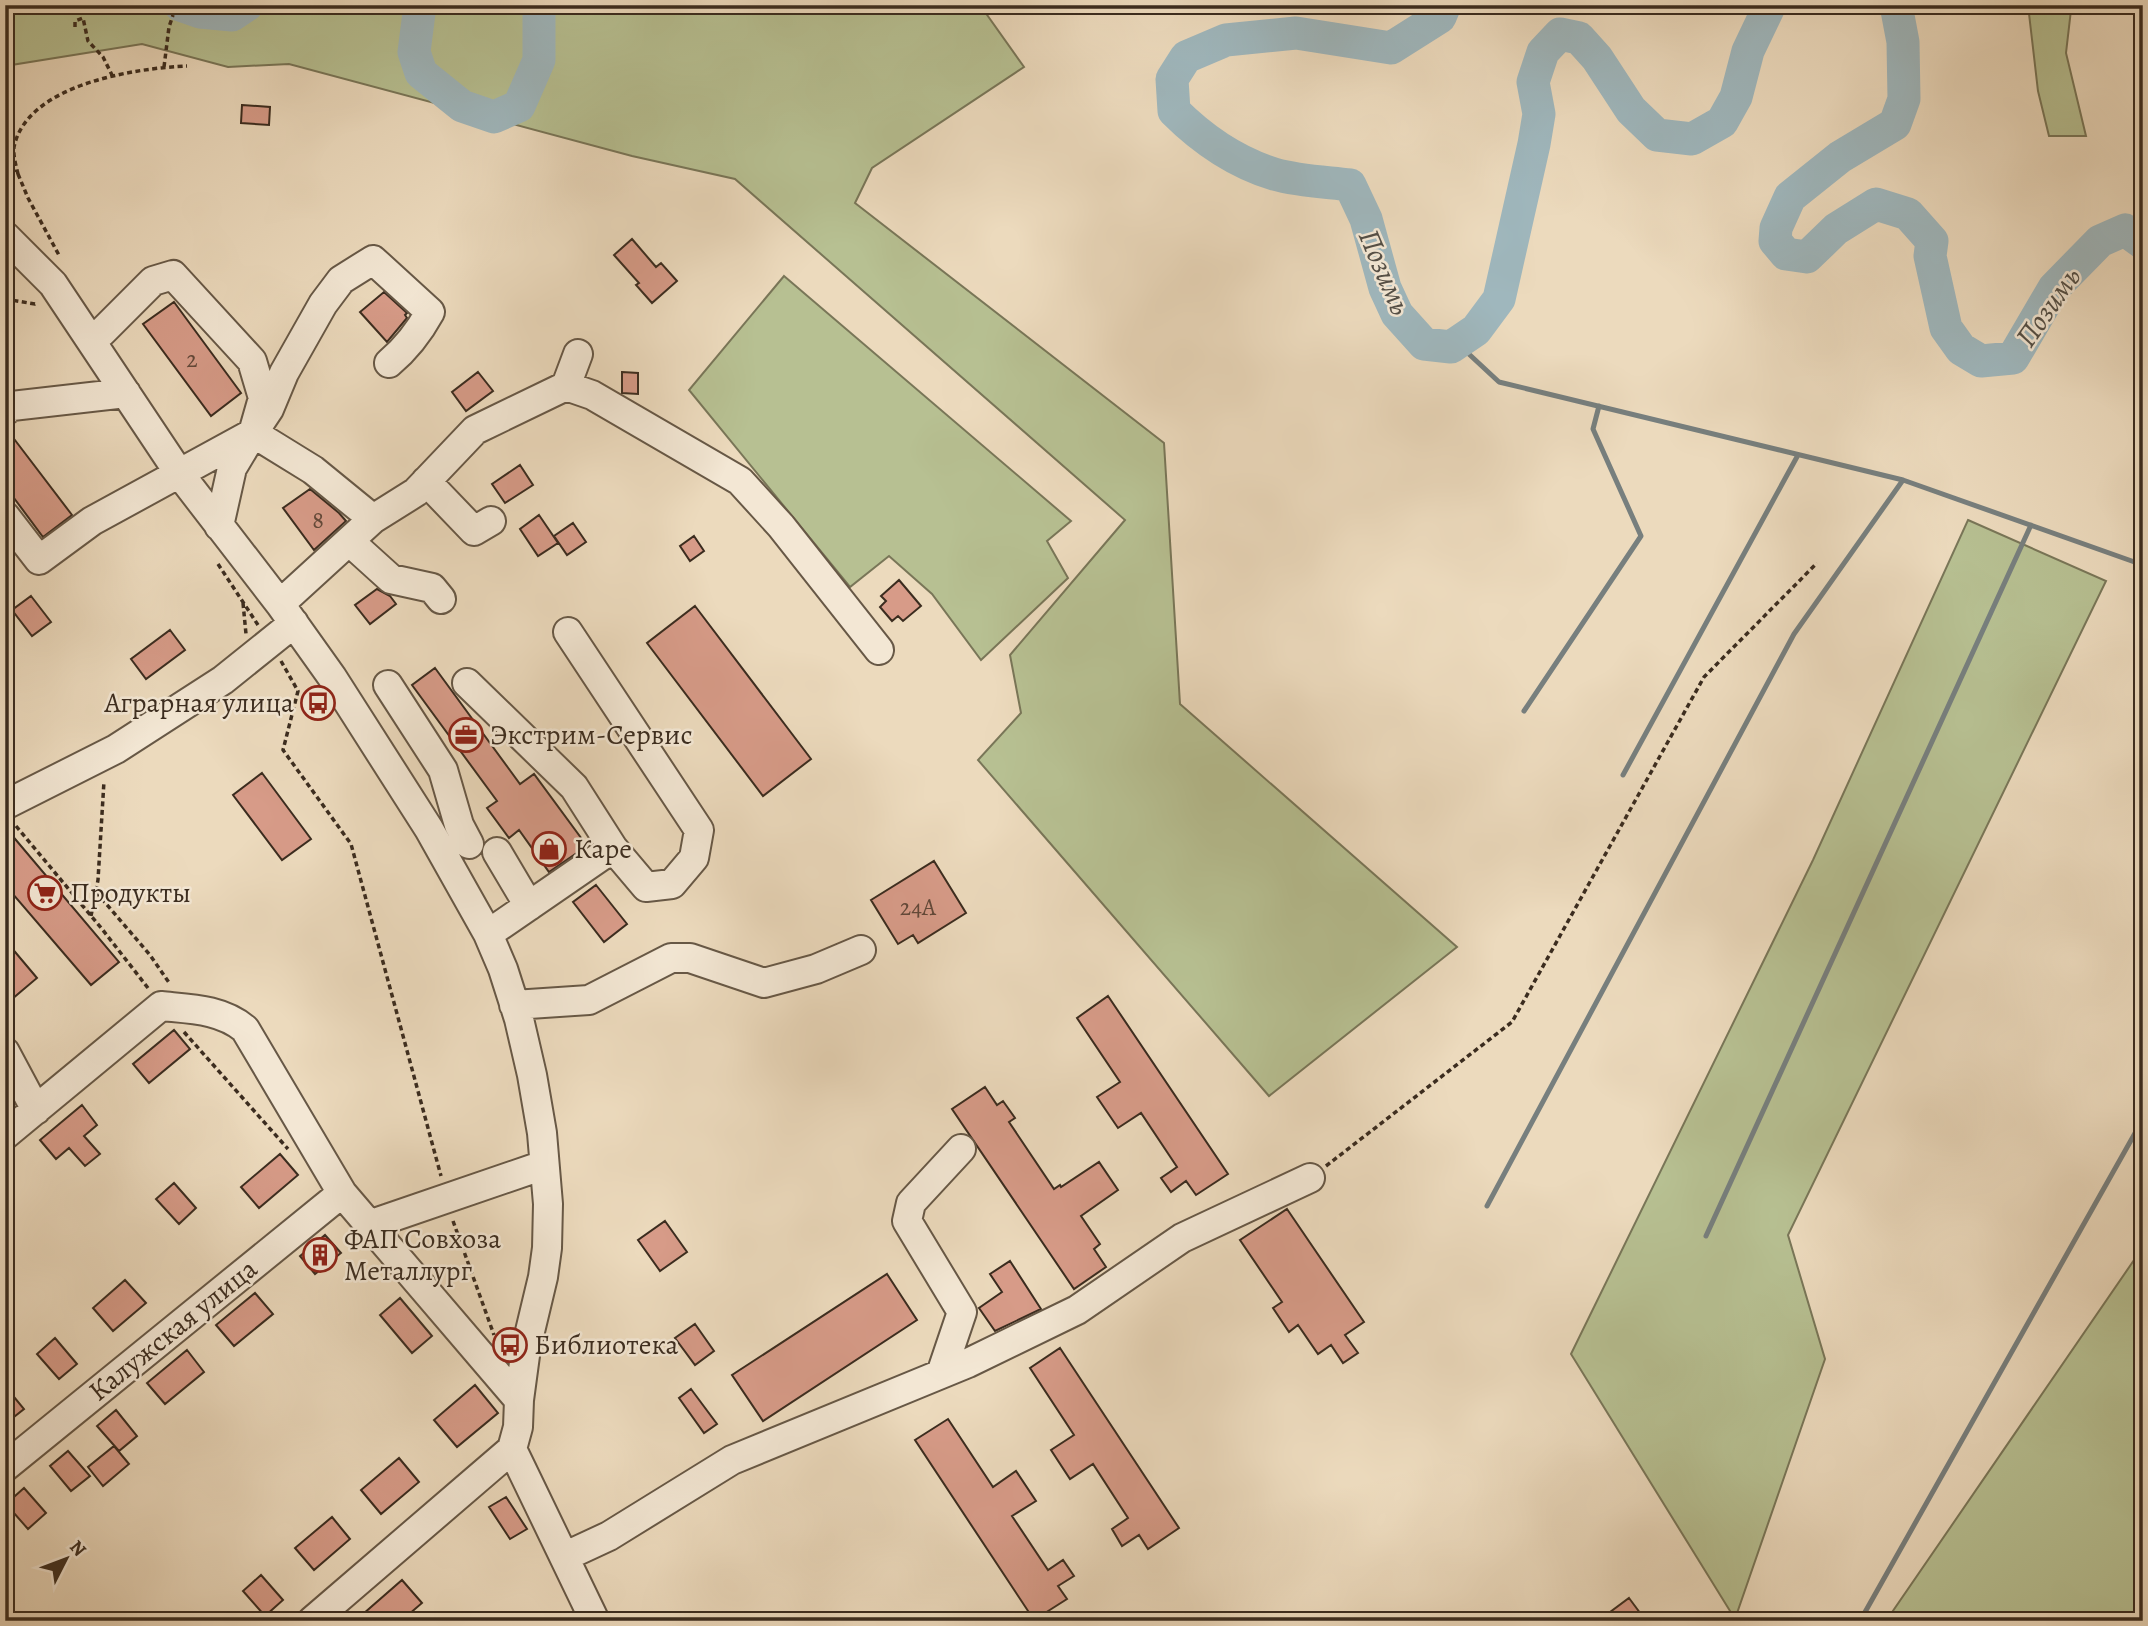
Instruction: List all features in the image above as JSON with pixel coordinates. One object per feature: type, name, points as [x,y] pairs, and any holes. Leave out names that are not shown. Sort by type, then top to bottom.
[{"type":"street","points":[[5,236],[29,258],[58,292],[179,473],[332,677],[475,847],[529,906]]},
{"type":"street","points":[[219,526],[232,468],[269,409],[284,373],[323,304],[341,280],[373,260],[430,312],[417,334],[389,363]]},
{"type":"street","points":[[5,516],[39,560],[92,522],[253,433],[263,398],[252,361],[173,275],[153,281],[92,340]]},
{"type":"street","points":[[10,815],[223,680],[270,643],[287,614],[349,541],[373,519],[416,492],[475,430],[566,386],[578,354]]},
{"type":"street","points":[[566,386],[592,395],[740,481],[781,526],[879,650]]},
{"type":"street","points":[[5,411],[12,406],[126,393]]},
{"type":"street","points":[[253,433],[313,470],[373,519]]},
{"type":"street","points":[[426,481],[474,531],[491,520]]},
{"type":"street","points":[[349,541],[391,579],[432,588],[441,598]]},
{"type":"street","points":[[467,683],[575,787],[614,848],[646,887],[672,884],[694,858],[699,830],[568,632]]},
{"type":"street","points":[[312,1621],[512,1449],[518,1427],[526,1348],[539,1298],[547,1248],[548,1204],[542,1133],[532,1075],[503,969],[488,934],[475,847],[459,825],[443,770],[388,685]]},
{"type":"street","points":[[488,934],[614,848]]},
{"type":"street","points":[[514,1005],[589,1000],[671,958],[690,958],[764,983],[816,969],[861,950]]},
{"type":"street","points":[[5,1135],[174,1007],[216,1013],[235,1020],[245,1029],[342,1193],[519,1400]]},
{"type":"street","points":[[5,1052],[36,1110]]},
{"type":"street","points":[[941,1374],[962,1312],[907,1221],[911,1203],[961,1149]]},
{"type":"street","points":[[369,1225],[544,1165]]},
{"type":"street","points":[[566,1556],[609,1536],[732,1460],[941,1374],[1077,1310],[1182,1238],[1310,1178]]},
{"type":"street","name":"Калужская улица","points":[[5,1468],[342,1193]]},
{"type":"street","points":[[512,1449],[566,1556],[595,1621]]},
{"type":"path","points":[[164,67],[173,15]]},
{"type":"path","points":[[75,27],[75,21],[83,18],[88,41],[103,57],[112,75]]},
{"type":"path","points":[[61,259],[18,174],[14,147],[24,125],[43,106],[97,79],[164,67],[187,66]]},
{"type":"path","points":[[5,163],[18,174]]},
{"type":"path","points":[[5,299],[35,304],[58,292]]},
{"type":"path","points":[[214,558],[298,691],[283,750],[351,844],[454,1223],[495,1336]]},
{"type":"path","points":[[1310,1178],[1512,1022],[1704,677],[1817,563]]},
{"type":"path","points":[[91,916],[96,892],[106,754]]},
{"type":"path","points":[[10,815],[91,916],[174,1007],[288,1149]]},
{"type":"path","points":[[96,892],[150,955],[174,1007]]},
{"type":"green space","points":[[5,5],[254,5],[256,8],[256,5],[980,5],[1024,67],[872,168],[855,203],[1164,443],[1180,704],[1457,947],[1269,1096],[978,760],[1021,713],[1010,655],[1125,520],[735,179],[632,156],[289,64],[228,67],[142,44],[5,66]]},
{"type":"green space","points":[[2028,5],[2075,5],[2071,10],[2066,53],[2086,136],[2049,136],[2038,91]]},
{"type":"green space","points":[[784,276],[1071,521],[1047,541],[1068,578],[981,660],[932,594],[889,556],[850,587],[689,390]]},
{"type":"green space","points":[[1968,520],[2106,581],[1788,1235],[1825,1359],[1735,1619],[1571,1354],[1813,860]]},
{"type":"green space","points":[[2143,1247],[2143,1621],[1886,1621]]},
{"type":"building","points":[[242,105],[270,107],[269,125],[241,123]]},
{"type":"building","points":[[632,239],[656,267],[661,263],[677,281],[652,303],[636,285],[639,283],[614,255]]},
{"type":"building","points":[[384,292],[407,313],[407,318],[387,342],[360,312]]},
{"type":"building","points":[[174,302],[241,393],[211,416],[143,324]]},
{"type":"building","points":[[478,372],[493,391],[466,411],[452,392]]},
{"type":"building","points":[[622,372],[638,373],[638,394],[622,393]]},
{"type":"building","points":[[5,427],[72,515],[43,537],[5,486]]},
{"type":"building","points":[[520,465],[533,485],[505,503],[492,484]]},
{"type":"building","points":[[310,489],[346,521],[314,550],[283,508]]},
{"type":"building","points":[[539,515],[558,543],[538,556],[520,529]]},
{"type":"building","points":[[573,523],[586,542],[567,555],[554,536]]},
{"type":"building","points":[[694,536],[704,551],[690,561],[680,546]]},
{"type":"building","points":[[899,580],[921,606],[903,621],[898,616],[892,621],[880,607],[886,601],[881,596]]},
{"type":"building","points":[[377,589],[390,596],[396,604],[370,624],[355,605]]},
{"type":"building","points":[[31,596],[51,622],[32,636],[12,610]]},
{"type":"building","points":[[695,606],[811,759],[763,796],[647,643]]},
{"type":"building","points":[[170,630],[185,650],[146,679],[131,659]]},
{"type":"building","points":[[435,668],[520,784],[534,774],[587,846],[549,872],[519,830],[509,838],[487,808],[497,801],[412,685]]},
{"type":"building","points":[[262,773],[311,839],[282,860],[233,795]]},
{"type":"building","points":[[5,827],[119,962],[91,985],[5,885]]},
{"type":"building","points":[[934,861],[966,913],[918,943],[913,935],[898,944],[871,900]]},
{"type":"building","points":[[596,885],[627,924],[604,942],[573,902]]},
{"type":"building","points":[[5,940],[37,978],[12,999],[5,991]]},
{"type":"building","points":[[1108,996],[1228,1174],[1196,1195],[1186,1181],[1171,1192],[1161,1178],[1177,1167],[1141,1113],[1118,1128],[1097,1097],[1120,1082],[1077,1018]]},
{"type":"building","points":[[174,1030],[190,1049],[149,1083],[133,1064]]},
{"type":"building","points":[[985,1087],[997,1105],[1003,1101],[1015,1118],[1009,1122],[1054,1189],[1099,1162],[1118,1190],[1081,1216],[1100,1244],[1094,1249],[1106,1267],[1074,1289],[952,1109]]},
{"type":"building","points":[[82,1105],[97,1125],[84,1136],[100,1154],[85,1166],[69,1148],[56,1159],[40,1140]]},
{"type":"building","points":[[280,1154],[298,1175],[259,1208],[241,1187]]},
{"type":"building","points":[[174,1183],[196,1208],[179,1224],[156,1199]]},
{"type":"building","points":[[1287,1209],[1364,1322],[1345,1335],[1358,1353],[1343,1363],[1331,1345],[1318,1354],[1298,1325],[1289,1332],[1273,1308],[1282,1302],[1240,1240]]},
{"type":"building","points":[[665,1221],[687,1252],[660,1271],[638,1240]]},
{"type":"building","name":"ФАП Совхоза Металлург","points":[[325,1235],[341,1253],[315,1274],[300,1256]]},
{"type":"building","points":[[1010,1261],[1041,1309],[995,1331],[979,1308],[1002,1292],[990,1274]]},
{"type":"building","points":[[887,1274],[917,1320],[763,1421],[732,1375]]},
{"type":"building","points":[[125,1280],[146,1303],[113,1331],[93,1308]]},
{"type":"building","points":[[255,1293],[273,1314],[234,1346],[216,1325]]},
{"type":"building","points":[[400,1298],[432,1336],[412,1353],[380,1315]]},
{"type":"building","points":[[695,1324],[714,1351],[695,1365],[675,1338]]},
{"type":"building","points":[[55,1338],[77,1364],[59,1379],[37,1354]]},
{"type":"building","points":[[1060,1348],[1179,1528],[1148,1549],[1139,1535],[1122,1546],[1112,1529],[1128,1518],[1093,1464],[1070,1479],[1051,1450],[1074,1435],[1030,1368]]},
{"type":"building","points":[[187,1350],[204,1372],[165,1404],[147,1383]]},
{"type":"building","points":[[475,1385],[498,1413],[457,1447],[434,1420]]},
{"type":"building","points":[[5,1386],[24,1409],[5,1424]]},
{"type":"building","points":[[691,1389],[717,1424],[704,1433],[679,1398]]},
{"type":"building","points":[[116,1410],[137,1436],[119,1451],[97,1426]]},
{"type":"building","points":[[948,1419],[993,1487],[1016,1471],[1036,1501],[1012,1516],[1048,1570],[1063,1560],[1074,1576],[1058,1586],[1067,1599],[1034,1620],[915,1440]]},
{"type":"building","points":[[114,1446],[129,1464],[103,1486],[88,1467]]},
{"type":"building","points":[[68,1451],[90,1476],[71,1491],[50,1466]]},
{"type":"building","points":[[399,1458],[419,1482],[381,1514],[361,1490]]},
{"type":"building","points":[[24,1488],[46,1513],[28,1529],[6,1504]]},
{"type":"building","points":[[506,1497],[527,1529],[510,1539],[489,1507]]},
{"type":"building","points":[[332,1517],[350,1539],[314,1570],[295,1548]]},
{"type":"building","points":[[261,1575],[283,1600],[265,1616],[243,1591]]},
{"type":"building","points":[[402,1580],[422,1603],[401,1621],[355,1621]]},
{"type":"building","points":[[1629,1598],[1646,1621],[1598,1621]]},
{"type":"waterway","name":"Позимь","points":[[180,5],[200,12],[232,15],[247,5]]},
{"type":"waterway","name":"Позимь","points":[[420,5],[414,52],[421,73],[462,106],[494,117],[519,106],[539,60],[539,5]]},
{"type":"waterway","name":"Позимь","points":[[1445,5],[1440,17],[1391,48],[1296,33],[1226,40],[1186,57],[1172,79],[1174,111],[1208,141],[1233,156],[1283,176],[1350,185],[1366,219],[1385,288],[1397,314],[1424,344],[1451,347],[1476,330],[1499,299],[1534,144],[1539,114],[1533,82],[1543,52],[1560,34],[1579,38],[1597,58],[1631,110],[1657,135],[1692,139],[1722,122],[1736,97],[1748,51],[1770,5]]},
{"type":"waterway","name":"Позимь","points":[[1896,5],[1903,42],[1904,99],[1895,124],[1840,157],[1790,197],[1776,228],[1775,241],[1786,254],[1807,257],[1836,229],[1876,204],[1908,214],[1932,241],[1930,256],[1946,328],[1961,349],[1981,361],[2013,358],[2054,288],[2100,241],[2125,230],[2143,243]]},
{"type":"waterway","points":[[1457,343],[1499,382],[1903,480]]},
{"type":"waterway","points":[[1524,711],[1641,536],[1593,429],[1599,406]]},
{"type":"waterway","points":[[1623,775],[1798,455]]},
{"type":"waterway","points":[[1487,1206],[1794,634],[1903,480],[2143,565]]},
{"type":"waterway","points":[[1706,1236],[2031,525]]},
{"type":"waterway","points":[[1860,1621],[2143,1119]]},
{"type":"place","name":"Аграрная улица","points":[[318,703]]},
{"type":"place","name":"Экстрим-Сервис","points":[[466,735]]},
{"type":"place","name":"Каре","points":[[549,849]]},
{"type":"place","name":"Продукты","points":[[45,893]]},
{"type":"place","name":"ФАП Совхоза Металлург","points":[[320,1255]]},
{"type":"place","name":"Библиотека","points":[[510,1345]]}]
